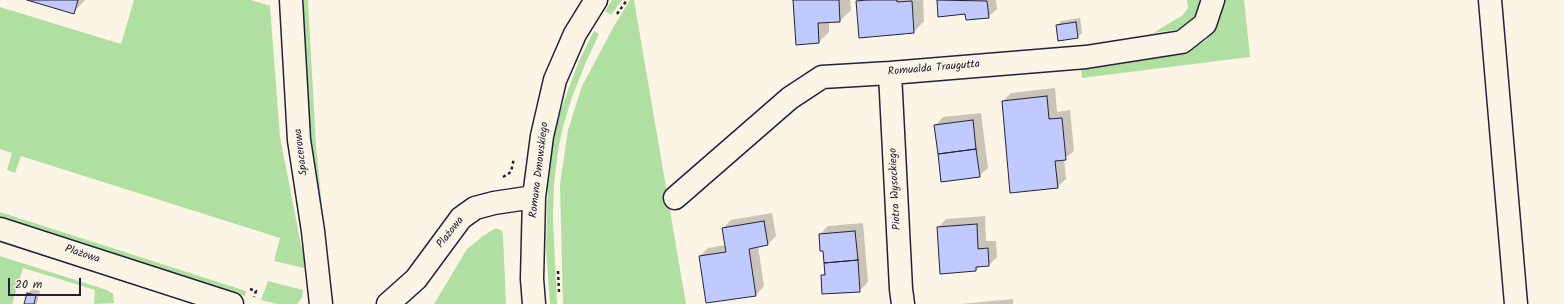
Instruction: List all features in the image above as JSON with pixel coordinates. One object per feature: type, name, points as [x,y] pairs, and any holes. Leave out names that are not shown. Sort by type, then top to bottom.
[{"type":"street","name":"Spacerowa","points":[[291,0],[299,140],[313,232],[321,304]]},
{"type":"street","name":"Romana Dmowskiego","points":[[534,304],[532,279],[534,198],[542,136],[555,80],[575,34],[596,0]]},
{"type":"street","name":"Romualda Traugutta","points":[[674,198],[790,98],[822,77],[1086,57],[1182,42],[1205,24],[1213,0]]},
{"type":"street","points":[[1490,0],[1516,304]]},
{"type":"street","name":"Piotra Wysockiego","points":[[890,73],[903,304]]},
{"type":"street","name":"Plażowa","points":[[388,304],[416,279],[462,218],[475,208],[494,203],[534,198]]},
{"type":"street","name":"Plażowa","points":[[0,229],[232,304]]},
{"type":"path","points":[[616,16],[627,0]]},
{"type":"path","points":[[557,266],[559,296]]},
{"type":"green space","points":[[134,0],[251,0],[270,6],[280,137],[304,254],[304,268],[274,261],[280,238],[21,156],[15,173],[7,170],[12,153],[0,149],[0,7],[121,44]]},
{"type":"green space","points":[[298,0],[308,0],[316,146],[330,288],[307,140]]},
{"type":"green space","points":[[612,0],[622,0],[611,15],[605,11]]},
{"type":"green space","points":[[630,0],[634,0],[686,304],[563,304],[560,184],[568,130],[582,86],[614,26]]},
{"type":"green space","points":[[1187,0],[1205,0],[1193,18],[1181,29],[1153,33],[1183,15],[1188,8]]},
{"type":"green space","points":[[1223,0],[1244,0],[1250,57],[1082,78],[1081,68],[1186,52],[1206,40],[1214,27]]},
{"type":"green space","points":[[594,31],[599,34],[572,97],[563,126],[558,151],[554,184],[553,219],[557,304],[550,304],[546,248],[548,183],[551,156],[557,122],[568,90],[580,59]]},
{"type":"green space","points":[[0,212],[246,291],[245,296],[0,218]]},
{"type":"green space","points":[[494,229],[499,229],[502,231],[503,235],[506,304],[434,304],[467,249]]},
{"type":"green space","points":[[0,256],[107,290],[113,294],[114,303],[94,304],[95,290],[23,268],[12,304],[0,304]]},
{"type":"green space","points":[[268,281],[303,290],[302,298],[297,304],[277,304],[261,300]]},
{"type":"building","points":[[27,0],[78,0],[74,14]]},
{"type":"building","points":[[793,0],[839,0],[840,22],[818,23],[819,43],[796,45]]},
{"type":"building","points":[[897,0],[897,2],[912,1],[914,33],[859,38],[856,1]]},
{"type":"building","points":[[937,0],[987,1],[989,18],[966,20],[965,14],[938,17]]},
{"type":"building","points":[[1076,22],[1078,38],[1058,41],[1056,25]]},
{"type":"building","points":[[1047,96],[1049,119],[1062,118],[1066,160],[1055,161],[1058,188],[1010,193],[1002,101]]},
{"type":"building","points":[[973,120],[976,149],[938,154],[934,125]]},
{"type":"building","points":[[976,149],[980,177],[941,182],[938,154]]},
{"type":"building","points":[[764,221],[768,245],[749,249],[756,296],[706,303],[699,256],[726,252],[722,228]]},
{"type":"building","points":[[977,224],[978,249],[988,248],[989,266],[976,267],[976,271],[940,274],[937,227]]},
{"type":"building","points":[[855,231],[858,260],[824,263],[823,251],[820,251],[819,234]]},
{"type":"building","points":[[858,260],[860,292],[822,294],[821,275],[825,275],[824,263]]},
{"type":"building","points":[[27,293],[36,295],[34,304],[24,304]]}]
